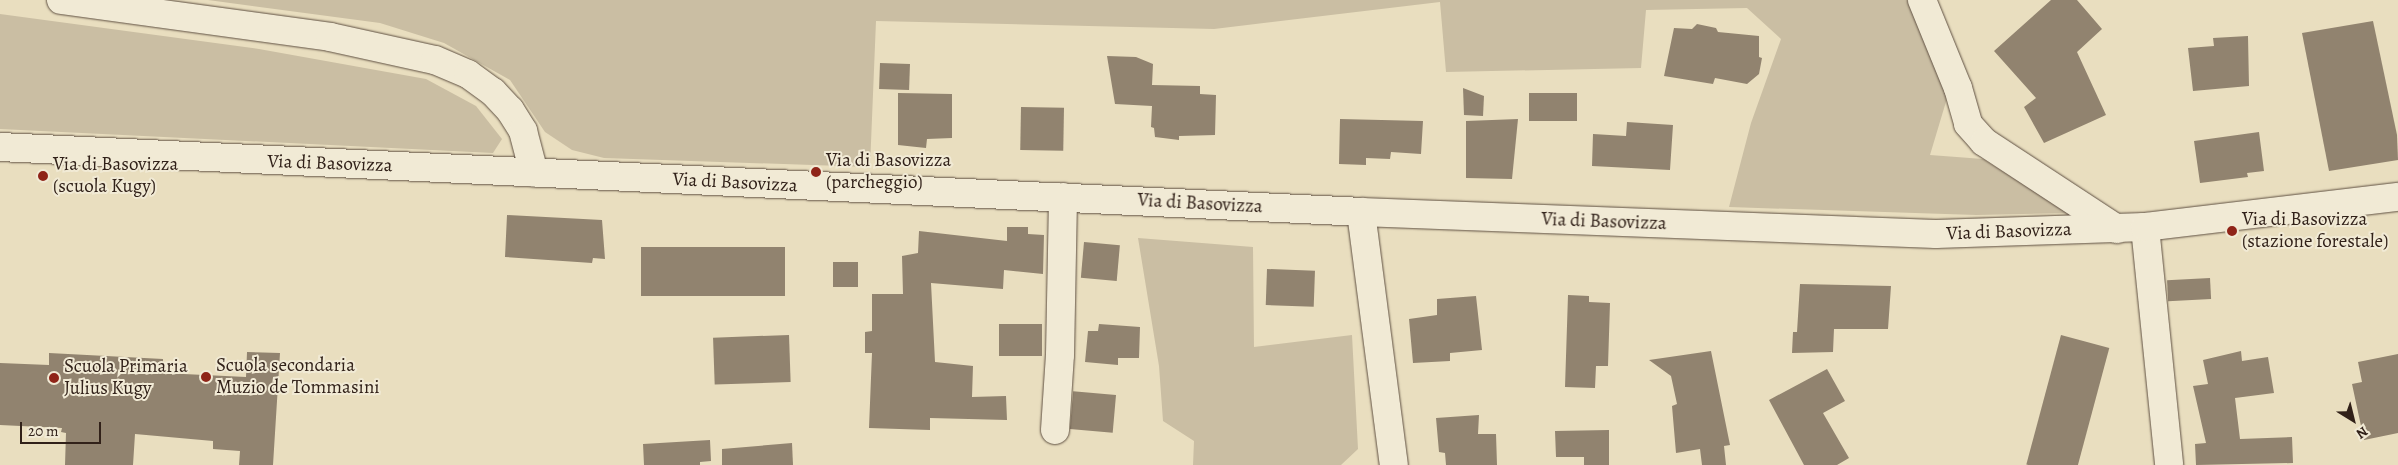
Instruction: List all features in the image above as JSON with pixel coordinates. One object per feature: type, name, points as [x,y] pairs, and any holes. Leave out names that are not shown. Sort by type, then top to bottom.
[{"type":"main road","points":[[61,0],[330,37],[435,60],[468,74],[493,92],[510,110],[523,131],[534,173]]},
{"type":"main road","points":[[1922,0],[1958,88],[1968,124],[1984,142],[2117,229]]},
{"type":"main road","name":"Via di Basovizza","points":[[0,147],[1361,212],[1936,234],[2145,227],[2398,197]]},
{"type":"main road","points":[[1055,430],[1060,356],[1063,198]]},
{"type":"main road","points":[[1361,212],[1394,465]]},
{"type":"main road","points":[[2145,227],[2169,465]]},
{"type":"shaded area","points":[[208,0],[1907,0],[1948,95],[1930,155],[1983,159],[2069,213],[1976,215],[1729,207],[1751,123],[1781,39],[1747,8],[1646,10],[1641,68],[1446,72],[1440,2],[1214,29],[876,21],[870,167],[604,158],[572,150],[545,132],[510,80],[444,43],[380,23]]},
{"type":"shaded area","points":[[0,14],[259,49],[426,79],[476,106],[502,139],[493,153],[0,129]]},
{"type":"shaded area","points":[[1138,238],[1253,247],[1254,347],[1352,335],[1358,449],[1341,465],[1193,465],[1194,441],[1163,421],[1159,366]]},
{"type":"building","points":[[2051,0],[2077,0],[2102,29],[2077,52],[2106,115],[2044,143],[2024,107],[2036,98],[1994,51]]},
{"type":"building","points":[[2373,21],[2397,135],[2398,160],[2329,171],[2302,33]]},
{"type":"building","points":[[1697,24],[1716,28],[1718,32],[1759,36],[1759,57],[1762,58],[1759,74],[1747,84],[1715,78],[1713,84],[1664,76],[1674,28],[1692,29]]},
{"type":"building","points":[[2248,36],[2249,86],[2193,91],[2188,48],[2214,46],[2213,38]]},
{"type":"building","points":[[1107,56],[1136,57],[1153,64],[1152,85],[1200,86],[1200,94],[1216,95],[1215,135],[1179,136],[1179,140],[1155,137],[1154,128],[1151,127],[1152,106],[1115,104]]},
{"type":"building","points":[[880,63],[910,64],[909,90],[879,89]]},
{"type":"building","points":[[1463,88],[1484,96],[1483,116],[1464,115]]},
{"type":"building","points":[[898,93],[952,94],[952,138],[927,139],[926,148],[898,145]]},
{"type":"building","points":[[1529,93],[1577,93],[1577,121],[1529,121]]},
{"type":"building","points":[[1021,107],[1064,108],[1063,151],[1020,150]]},
{"type":"building","points":[[1340,119],[1423,121],[1421,154],[1391,152],[1390,159],[1366,158],[1366,165],[1339,164]]},
{"type":"building","points":[[1518,119],[1512,179],[1466,178],[1466,121]]},
{"type":"building","points":[[1627,122],[1673,125],[1670,170],[1592,166],[1593,134],[1626,136]]},
{"type":"building","points":[[2259,132],[2264,171],[2247,173],[2248,177],[2200,183],[2194,141]]},
{"type":"building","points":[[507,215],[602,220],[605,259],[593,258],[592,263],[505,257]]},
{"type":"building","points":[[1007,227],[1028,227],[1028,234],[1044,235],[1043,274],[1004,270],[1003,289],[931,283],[935,362],[973,366],[972,397],[1006,396],[1007,420],[930,418],[930,430],[869,428],[872,353],[865,353],[865,332],[872,331],[872,294],[903,294],[902,256],[918,253],[919,231],[1007,241]]},
{"type":"building","points":[[1084,242],[1120,245],[1117,281],[1081,278]]},
{"type":"building","points":[[641,247],[785,247],[785,296],[641,296]]},
{"type":"building","points":[[833,262],[858,262],[858,287],[833,287]]},
{"type":"building","points":[[1267,269],[1315,271],[1314,307],[1266,305]]},
{"type":"building","points":[[2210,278],[2211,299],[2168,301],[2167,280]]},
{"type":"building","points":[[1800,284],[1891,286],[1888,329],[1834,329],[1833,352],[1792,353],[1793,332],[1797,332]]},
{"type":"building","points":[[1568,295],[1589,296],[1589,302],[1610,303],[1608,366],[1596,366],[1595,388],[1565,387]]},
{"type":"building","points":[[1476,296],[1482,350],[1450,353],[1450,361],[1413,363],[1409,319],[1437,315],[1437,299]]},
{"type":"building","points":[[999,324],[1042,324],[1042,356],[999,356]]},
{"type":"building","points":[[1099,324],[1140,327],[1139,358],[1118,358],[1118,365],[1085,362],[1088,331],[1098,331]]},
{"type":"building","points":[[789,335],[791,382],[715,385],[713,338]]},
{"type":"building","points":[[2061,335],[2109,348],[2078,465],[2026,464]]},
{"type":"building","points":[[1711,351],[1730,445],[1724,446],[1726,465],[1702,465],[1700,449],[1676,453],[1672,406],[1677,404],[1671,376],[1649,360]]},
{"type":"building","points":[[2241,351],[2242,361],[2268,357],[2274,393],[2235,398],[2240,439],[2292,437],[2293,463],[2196,465],[2195,444],[2206,443],[2193,386],[2208,384],[2203,360]]},
{"type":"building","points":[[247,352],[280,353],[273,465],[239,465],[240,451],[213,449],[213,441],[135,434],[133,465],[65,465],[66,433],[61,432],[62,428],[0,425],[0,363],[49,365],[49,353],[163,359],[163,373],[246,377]]},
{"type":"building","points":[[2398,354],[2398,433],[2364,440],[2352,384],[2362,382],[2358,362]]},
{"type":"building","points":[[1827,369],[1845,401],[1823,413],[1849,458],[1837,465],[1804,465],[1769,400]]},
{"type":"building","points":[[1073,391],[1116,395],[1113,433],[1070,429]]},
{"type":"building","points":[[1479,415],[1478,434],[1496,434],[1497,465],[1446,465],[1445,453],[1439,452],[1436,418]]},
{"type":"building","points":[[1609,430],[1609,465],[1584,465],[1584,457],[1556,457],[1555,431]]},
{"type":"building","points":[[710,440],[711,461],[700,462],[700,465],[644,465],[643,444]]},
{"type":"building","points":[[792,443],[793,465],[722,465],[722,449]]},
{"type":"place","name":"Via di Basovizza (parcheggio)","points":[[816,172]]},
{"type":"place","name":"Via di Basovizza (scuola Kugy)","points":[[43,176]]},
{"type":"place","name":"Via di Basovizza (stazione forestale)","points":[[2232,231]]},
{"type":"place","name":"Scuola secondaria Muzio de Tommasini","points":[[206,377]]},
{"type":"place","name":"Scuola Primaria Julius Kugy","points":[[54,378]]}]
